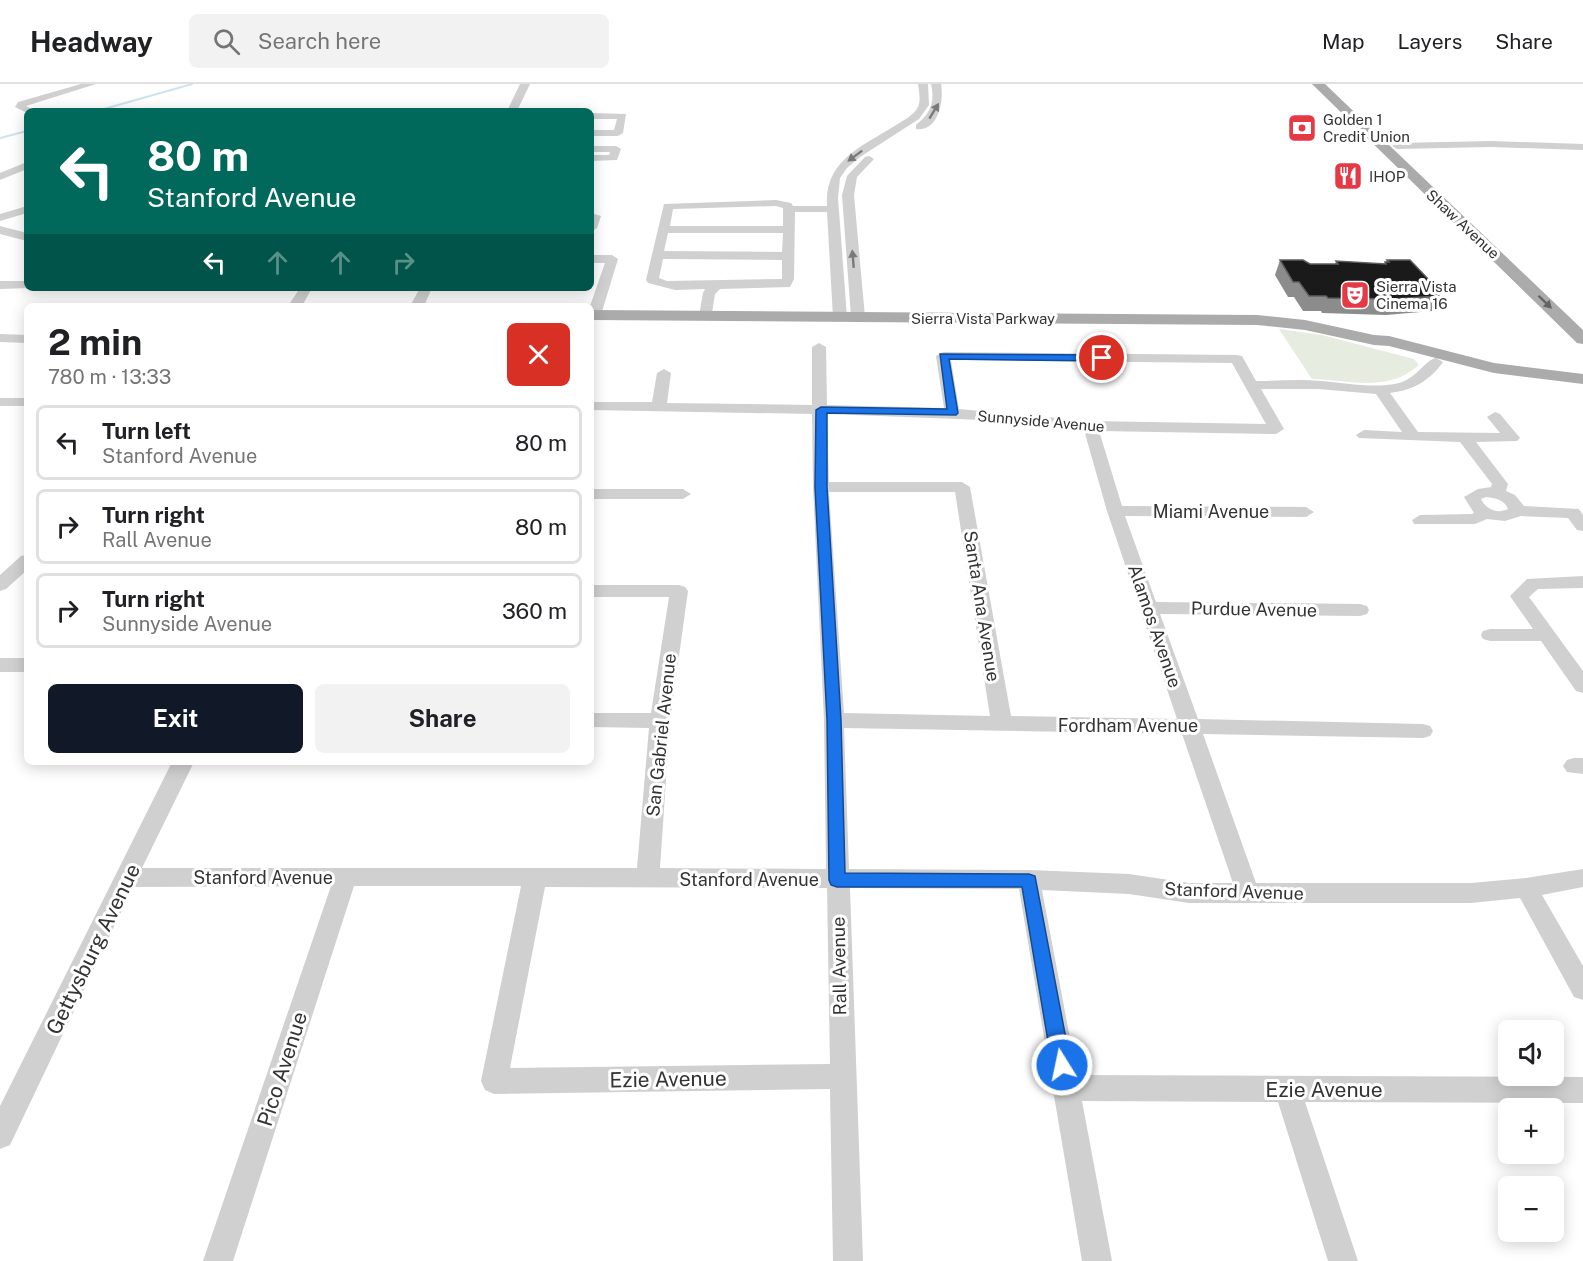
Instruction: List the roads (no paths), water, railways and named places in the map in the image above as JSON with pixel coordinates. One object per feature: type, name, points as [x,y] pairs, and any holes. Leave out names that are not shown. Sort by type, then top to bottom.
[{"type":"main road","name":"Shaw Avenue","points":[[1318,84],[1583,339]]},
{"type":"main road","name":"Shaw Avenue","points":[[1334,84],[1397,146],[1506,244]]},
{"type":"main road","points":[[1463,224],[1490,240],[1518,266],[1536,272]]},
{"type":"main road","name":"Sierra Vista Parkway","points":[[594,315],[1257,320],[1305,325],[1374,340],[1389,341],[1485,366],[1546,376],[1583,379]]},
{"type":"main road","name":"Sierra Vista Parkway","points":[[1374,340],[1385,346],[1436,362],[1499,377],[1583,387]]},
{"type":"main road","points":[[1436,362],[1447,361],[1507,374],[1546,376]]},
{"type":"street","points":[[24,109],[20,107],[21,104],[91,84]]},
{"type":"street","points":[[513,108],[525,84]]},
{"type":"street","points":[[840,317],[832,187],[837,174],[856,155],[916,117],[924,105],[923,84]]},
{"type":"street","points":[[858,317],[848,195],[850,182],[856,170],[868,159],[922,126],[932,116],[939,101],[936,84]]},
{"type":"street","points":[[594,116],[623,116],[618,133],[594,133]]},
{"type":"street","points":[[1380,146],[1414,149],[1583,147]]},
{"type":"street","points":[[594,149],[616,149],[613,158],[594,158]]},
{"type":"street","points":[[0,177],[24,166]]},
{"type":"street","points":[[776,203],[787,205],[788,209],[788,279],[785,284],[658,284],[652,280],[668,206],[675,204],[776,203]]},
{"type":"street","points":[[788,209],[833,209]]},
{"type":"street","points":[[0,218],[24,211]]},
{"type":"street","points":[[663,229],[789,230]]},
{"type":"street","points":[[0,230],[24,236]]},
{"type":"street","points":[[658,255],[788,256]]},
{"type":"street","points":[[594,259],[612,259],[594,309]]},
{"type":"street","points":[[0,285],[24,285]]},
{"type":"street","points":[[712,316],[722,293],[717,285]]},
{"type":"street","points":[[0,339],[24,339]]},
{"type":"street","name":"Rall Avenue","points":[[819,347],[821,487],[834,720],[848,1261]]},
{"type":"street","points":[[952,413],[943,356],[1238,359],[1252,385],[1304,384],[1380,389],[1397,387],[1422,378],[1436,362]]},
{"type":"street","points":[[659,408],[664,373]]},
{"type":"street","name":"Sunnyside Avenue","points":[[594,405],[952,413],[1090,426],[1276,429],[1252,385]]},
{"type":"street","points":[[1380,389],[1413,437]]},
{"type":"street","points":[[0,402],[24,402]]},
{"type":"street","points":[[1364,435],[1512,438],[1495,417]]},
{"type":"street","name":"Alamos Avenue","points":[[1090,426],[1115,511],[1248,893]]},
{"type":"street","points":[[1465,438],[1500,484],[1497,493]]},
{"type":"street","name":"Santa Ana Avenue","points":[[821,487],[962,488],[1002,724]]},
{"type":"street","points":[[1517,511],[1515,503],[1497,493],[1478,493],[1472,497],[1474,505],[1486,513],[1502,517],[1517,511],[1573,513],[1583,526]]},
{"type":"street","points":[[594,494],[683,494]]},
{"type":"street","name":"Miami Avenue","points":[[1115,511],[1306,512]]},
{"type":"street","points":[[1420,520],[1475,519],[1486,513]]},
{"type":"street","points":[[0,585],[24,564]]},
{"type":"street","points":[[1583,582],[1533,583],[1519,596],[1583,686]]},
{"type":"street","name":"San Gabriel Avenue","points":[[594,591],[679,591],[660,722],[648,879]]},
{"type":"street","name":"Purdue Avenue","points":[[1148,608],[1360,610]]},
{"type":"street","points":[[1490,635],[1546,635]]},
{"type":"street","points":[[0,665],[24,665]]},
{"type":"street","points":[[594,720],[660,722]]},
{"type":"street","name":"Fordham Avenue","points":[[834,720],[1423,731]]},
{"type":"street","name":"Gettysburg Avenue","points":[[0,1135],[182,765]]},
{"type":"street","name":"Stanford Avenue","points":[[128,878],[346,876],[1029,880],[1129,884],[1188,893],[1471,893],[1526,888],[1583,878]]},
{"type":"street","name":"Pico Avenue","points":[[218,1261],[346,876]]},
{"type":"street","name":"Ezie Avenue","points":[[536,877],[494,1081],[842,1076]]},
{"type":"street","points":[[1029,880],[1097,1261]]},
{"type":"street","points":[[1526,888],[1583,989]]},
{"type":"street","name":"Ezie Avenue","points":[[1066,1088],[1583,1090]]},
{"type":"street","points":[[1287,1089],[1343,1261]]},
{"type":"waterway","points":[[108,108],[192,84]]},
{"type":"waterway","points":[[0,138],[24,132]]},
{"type":"place","name":"Golden 1 Credit Union","points":[[1302,128]]},
{"type":"place","name":"IHOP","points":[[1348,176]]},
{"type":"place","name":"Sierra Vista Cinema 16","points":[[1355,295]]}]
